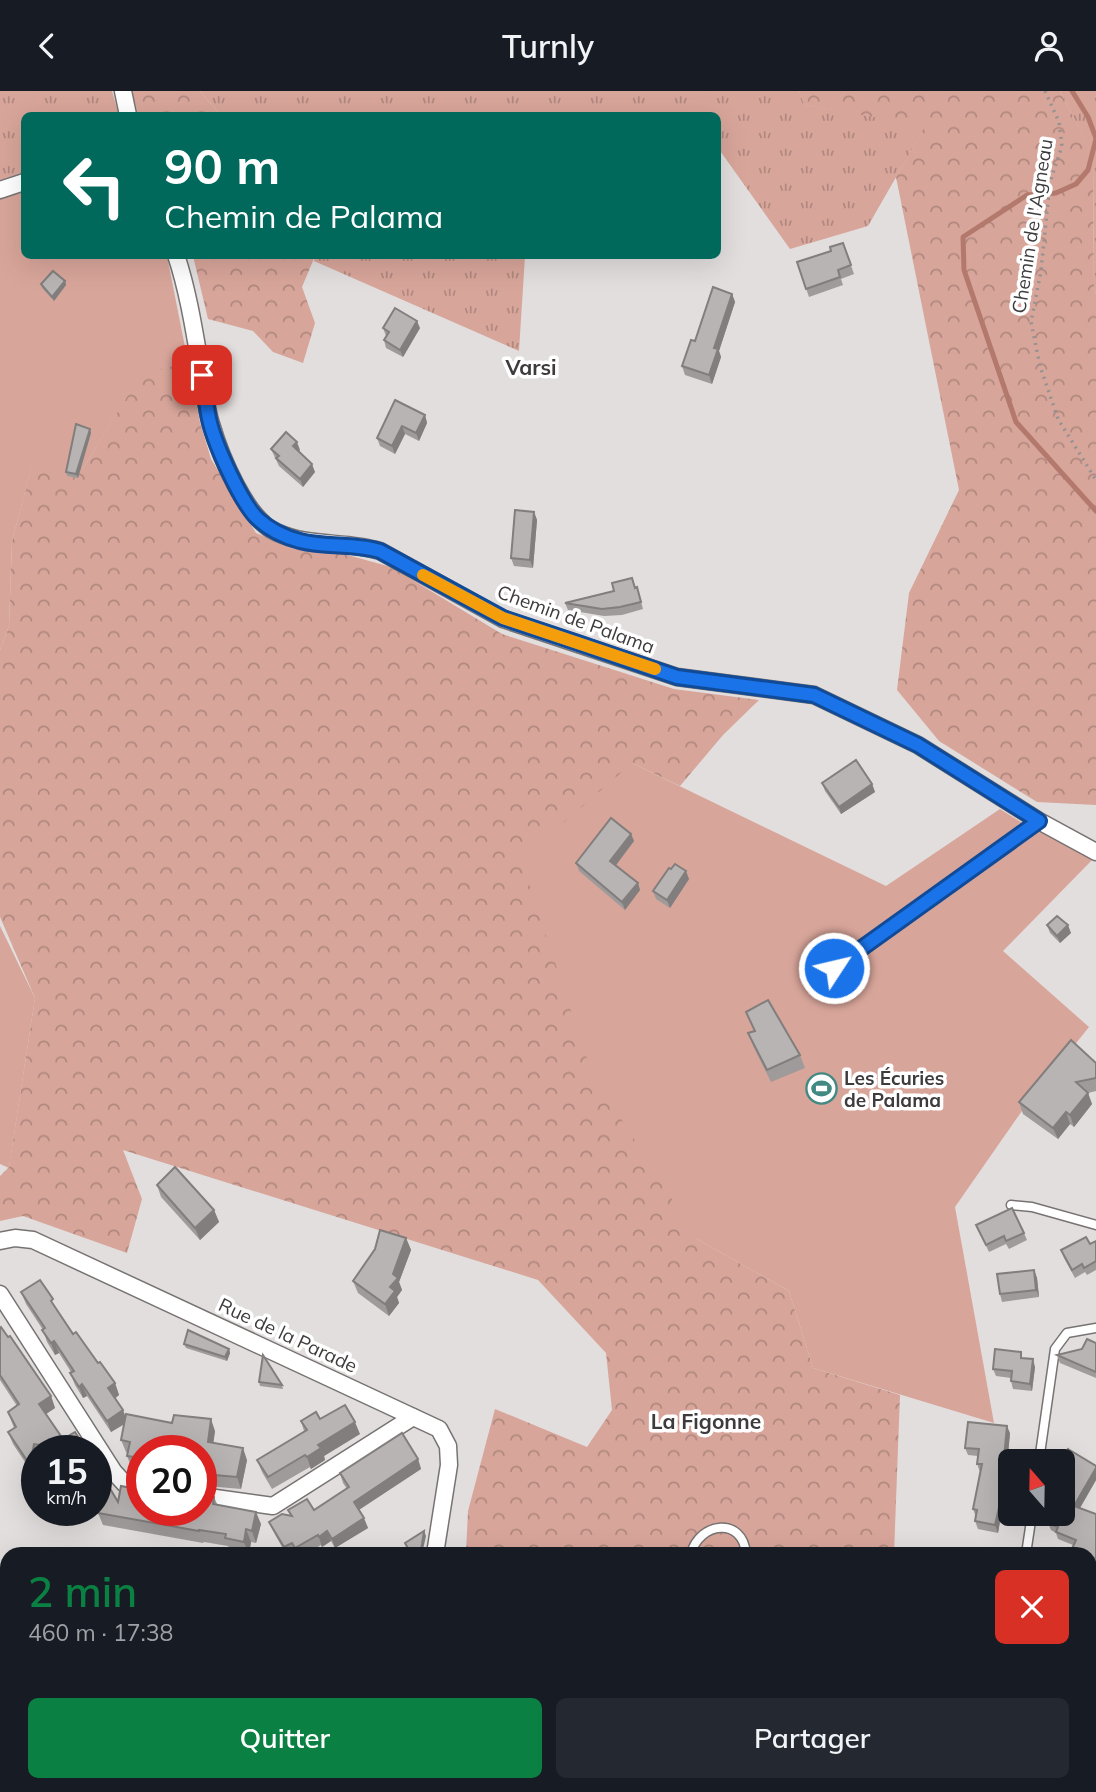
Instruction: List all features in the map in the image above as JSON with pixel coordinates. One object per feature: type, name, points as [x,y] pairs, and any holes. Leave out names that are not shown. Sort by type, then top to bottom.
[{"type":"street","points":[[123,91],[127,112]]},
{"type":"street","points":[[0,190],[21,183]]},
{"type":"street","name":"Chemin de Palama","points":[[177,259],[211,424],[240,494],[256,517],[273,531],[300,541],[323,545],[362,545],[380,551],[503,618],[677,677],[814,695],[918,745],[1039,821],[1096,852]]},
{"type":"street","name":"Rue de la Parade","points":[[0,1241],[15,1238],[33,1240],[439,1429],[447,1446],[449,1465],[436,1547]]},
{"type":"street","points":[[0,1294],[114,1472],[126,1484]]},
{"type":"street","points":[[217,1498],[273,1506],[413,1417]]},
{"type":"lane","points":[[834,968],[1039,821]]},
{"type":"lane","points":[[1011,1205],[1032,1207],[1096,1225]]},
{"type":"lane","points":[[1042,1449],[1055,1349],[1067,1333],[1096,1328]]},
{"type":"lane","points":[[1027,1547],[1030,1526]]},
{"type":"lane","points":[[693,1547],[704,1532],[726,1527],[738,1532],[745,1547]]},
{"type":"path","name":"Chemin de l'Agneau","points":[[1045,91],[1059,122],[1062,146],[1050,182],[1041,271],[1031,322],[1040,366],[1058,419],[1096,480]]},
{"type":"green space","points":[[0,91],[112,91],[118,112],[21,112],[21,173],[0,180]]},
{"type":"green space","points":[[132,91],[200,91],[218,112],[137,112]]},
{"type":"green space","points":[[200,91],[799,91],[805,105],[926,125],[868,226],[790,249],[721,152],[721,112],[218,112]]},
{"type":"green space","points":[[799,91],[1060,91],[1093,155],[1096,294],[1096,805],[1037,802],[939,741],[897,690],[909,593],[959,490],[896,177],[925,126],[804,105]]},
{"type":"green space","points":[[1060,91],[1096,91],[1096,294],[1093,156]]},
{"type":"green space","points":[[21,188],[21,259],[168,259],[188,362],[141,374],[82,470],[31,470],[12,541],[9,626],[0,650],[0,195]]},
{"type":"green space","points":[[194,259],[314,259],[302,287],[315,323],[303,363],[273,352],[253,331],[208,319]]},
{"type":"green space","points":[[525,259],[519,351],[314,261]]},
{"type":"green space","points":[[188,362],[200,422],[211,459],[256,533],[295,549],[344,554],[391,567],[502,634],[674,689],[759,700],[723,735],[680,786],[632,763],[697,1239],[789,1291],[813,1368],[900,1395],[894,1547],[466,1547],[468,1511],[495,1409],[587,1447],[612,1410],[606,1353],[538,1280],[123,1150],[142,1199],[127,1253],[23,1216],[0,1221],[0,1176],[9,1167],[35,998],[0,917],[0,650],[9,626],[12,541],[31,469],[82,470],[141,373]]},
{"type":"green space","name":"Les Écuries de Palama","points":[[632,763],[886,886],[1000,809],[1024,824],[1019,831],[1024,835],[1035,829],[1094,858],[1003,951],[1089,1027],[1024,1108],[955,1207],[994,1423],[813,1368],[789,1291],[697,1239],[591,1071],[521,860]]},
{"type":"green space","points":[[0,926],[35,998],[9,1168],[0,1164]]},
{"type":"building","points":[[843,243],[851,265],[838,270],[840,277],[806,289],[797,262],[831,251],[830,247]]},
{"type":"building","points":[[53,271],[65,281],[52,297],[41,284]]},
{"type":"building","points":[[713,287],[732,294],[714,348],[718,349],[709,375],[682,366],[691,340],[695,341]]},
{"type":"building","points":[[395,308],[417,321],[400,350],[384,340],[389,332],[383,328]]},
{"type":"building","points":[[395,400],[425,415],[416,433],[402,426],[392,446],[377,438]]},
{"type":"building","points":[[76,424],[90,429],[76,474],[66,472]]},
{"type":"building","points":[[286,432],[297,442],[293,446],[312,464],[300,479],[276,458],[279,456],[271,449]]},
{"type":"building","points":[[515,510],[534,512],[530,560],[511,558]]},
{"type":"building","points":[[632,578],[641,602],[602,609],[565,603],[614,591],[612,583]]},
{"type":"building","points":[[856,760],[872,784],[839,807],[822,783]]},
{"type":"building","points":[[611,818],[631,834],[610,861],[638,883],[622,902],[576,863]]},
{"type":"building","points":[[675,864],[686,871],[667,900],[653,891],[669,868]]},
{"type":"building","points":[[1057,916],[1068,925],[1057,936],[1047,925]]},
{"type":"building","points":[[768,1000],[800,1055],[767,1070],[748,1033],[755,1031],[746,1012]]},
{"type":"building","points":[[1071,1040],[1096,1063],[1096,1078],[1076,1082],[1088,1093],[1070,1115],[1066,1112],[1053,1128],[1019,1102]]},
{"type":"building","points":[[175,1167],[214,1210],[195,1228],[157,1185]]},
{"type":"building","points":[[1012,1208],[1024,1233],[1006,1241],[1004,1236],[986,1245],[976,1225]]},
{"type":"building","points":[[380,1230],[406,1238],[393,1274],[398,1278],[390,1287],[395,1291],[385,1304],[353,1281],[375,1249]]},
{"type":"building","points":[[1086,1237],[1090,1244],[1096,1241],[1096,1261],[1084,1268],[1082,1264],[1072,1270],[1061,1250]]},
{"type":"building","points":[[1034,1270],[1036,1290],[1000,1294],[997,1274]]},
{"type":"building","points":[[40,1280],[73,1334],[76,1332],[115,1383],[108,1388],[123,1410],[107,1421],[82,1384],[79,1387],[70,1373],[74,1371],[54,1341],[51,1343],[42,1330],[45,1328],[21,1292]]},
{"type":"building","points":[[0,1328],[10,1336],[51,1396],[39,1404],[60,1435],[21,1435],[21,1452],[8,1432],[16,1427],[8,1412],[19,1404],[0,1375]]},
{"type":"building","points":[[188,1330],[229,1349],[225,1357],[184,1344]]},
{"type":"building","points":[[1087,1339],[1096,1343],[1096,1372],[1057,1355],[1082,1349]]},
{"type":"building","points":[[995,1349],[1021,1352],[1021,1358],[1033,1359],[1030,1384],[1011,1381],[1012,1371],[993,1369]]},
{"type":"building","points":[[263,1355],[282,1385],[259,1382]]},
{"type":"building","points":[[345,1405],[355,1422],[318,1445],[321,1448],[307,1457],[305,1455],[268,1477],[257,1460],[307,1430],[301,1421],[316,1412],[320,1419]]},
{"type":"building","points":[[126,1414],[172,1423],[174,1415],[211,1419],[209,1435],[126,1435],[126,1441],[121,1440]]},
{"type":"building","points":[[968,1422],[1007,1426],[1005,1449],[998,1449],[998,1512],[995,1525],[975,1521],[977,1510],[973,1509],[982,1464],[977,1464],[979,1449],[965,1448]]},
{"type":"building","points":[[402,1433],[418,1459],[354,1502],[364,1518],[332,1539],[327,1531],[297,1547],[292,1543],[284,1547],[269,1522],[282,1514],[292,1516],[288,1510],[307,1499],[314,1510],[349,1487],[340,1473]]},
{"type":"building","points":[[217,1444],[243,1448],[237,1477],[217,1475]]},
{"type":"building","points":[[1075,1453],[1096,1468],[1075,1504]]},
{"type":"building","points":[[121,1486],[126,1487],[126,1518],[112,1515],[112,1492],[118,1502]]},
{"type":"building","points":[[217,1505],[256,1512],[252,1531],[246,1529],[244,1542],[225,1538],[226,1534],[171,1526],[217,1526]]},
{"type":"building","points":[[1075,1506],[1096,1514],[1096,1547],[1073,1547],[1076,1540],[1056,1532],[1058,1527],[1056,1526],[1075,1526]]},
{"type":"building","points":[[424,1531],[422,1547],[407,1547],[405,1543]]},
{"type":"waterway","points":[[1072,91],[1088,117],[1096,138]]},
{"type":"waterway","points":[[1096,139],[1088,170],[1076,184],[1056,193],[1027,195],[963,237],[964,270],[1016,422],[1096,511]]},
{"type":"slow traffic","points":[[423,575],[503,618],[655,669]]},
{"type":"place","name":"Les Écuries de Palama","points":[[821,1089]]},
{"type":"district","name":"Varsi","points":[[531,367]]},
{"type":"district","name":"La Figonne","points":[[706,1421]]},
{"type":"route","points":[[202,375],[211,424],[240,494],[256,517],[273,531],[300,541],[323,545],[362,545],[380,551],[503,618],[677,677],[814,695],[918,745],[1039,821],[834,968]]}]
